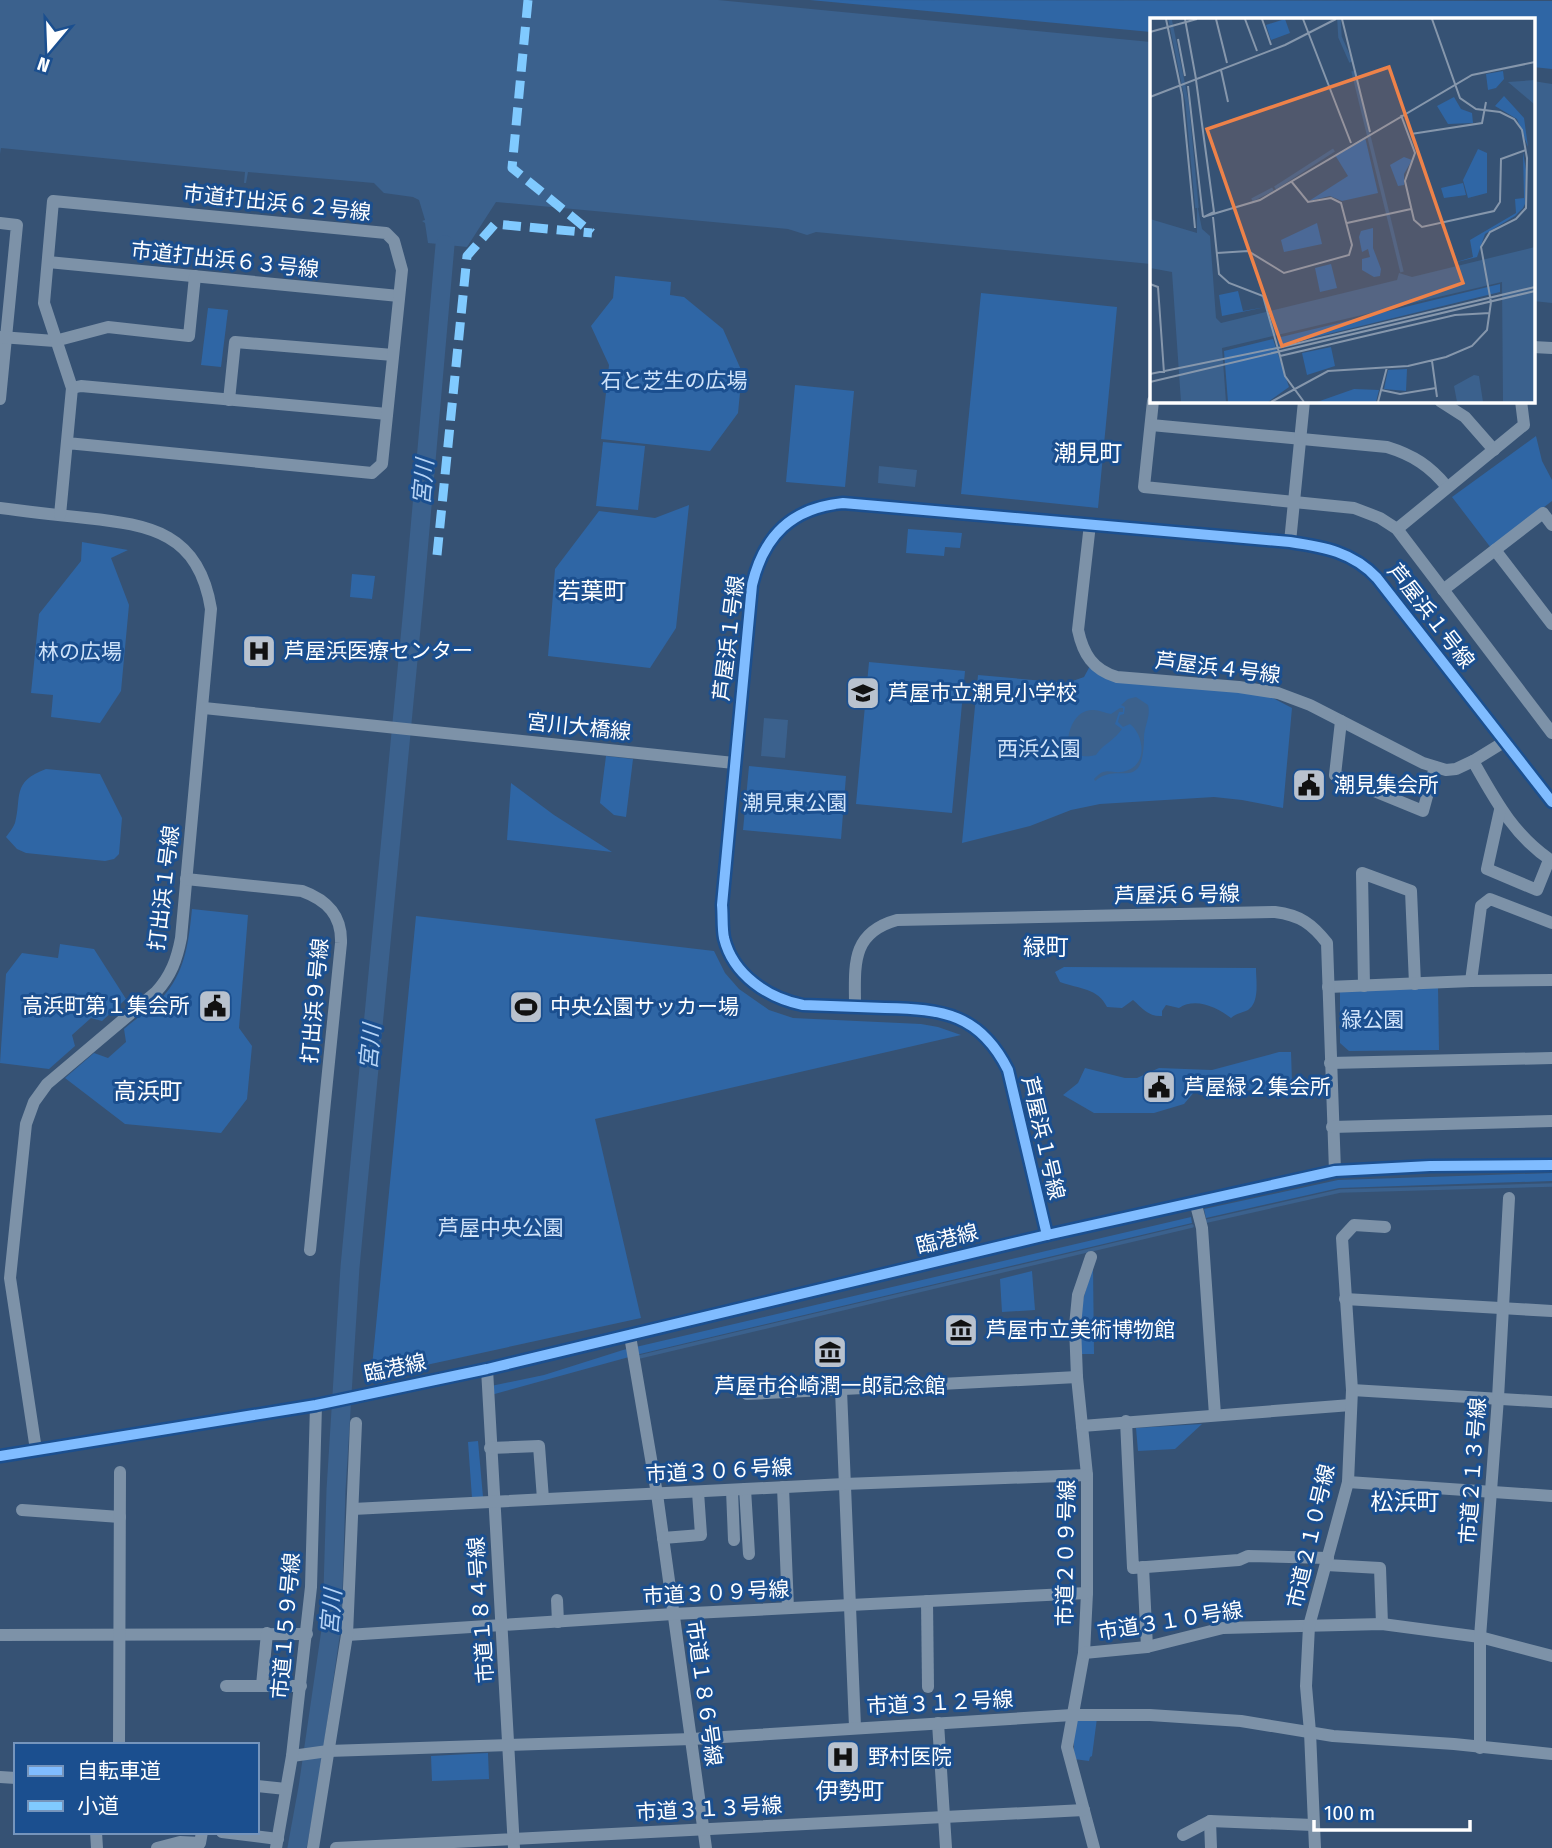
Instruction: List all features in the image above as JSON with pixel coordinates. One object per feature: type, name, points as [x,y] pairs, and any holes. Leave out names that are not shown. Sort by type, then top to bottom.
[{"type":"street","name":"市道打出浜６２号線","points":[[48,262],[53,201],[386,233],[394,240],[402,270],[382,464],[372,473],[67,443]]},
{"type":"street","points":[[0,223],[17,225],[6,281],[0,399]]},
{"type":"street","name":"市道打出浜６３号線","points":[[48,262],[399,296]]},
{"type":"street","points":[[48,262],[44,303],[72,388],[60,515]]},
{"type":"street","points":[[3,337],[55,341],[108,327],[189,336],[195,276]]},
{"type":"street","points":[[229,400],[235,342],[393,355]]},
{"type":"street","points":[[1534,347],[1552,348]]},
{"type":"street","points":[[72,388],[81,386],[387,414]]},
{"type":"street","points":[[1153,402],[1144,487],[1354,508],[1380,518],[1397,529],[1552,733]]},
{"type":"street","points":[[1290,542],[1304,402]]},
{"type":"street","points":[[1442,402],[1465,417],[1494,450]]},
{"type":"street","points":[[1397,529],[1524,425],[1521,402]]},
{"type":"street","points":[[1151,425],[1387,447],[1429,467],[1447,487]]},
{"type":"street","name":"芦屋浜１号線","points":[[1047,1235],[1007,1070],[989,1040],[978,1029],[960,1018],[924,1009],[803,1005],[783,1001],[743,973],[724,938],[722,905],[752,585],[755,571],[768,543],[781,528],[797,516],[827,505],[844,503],[1290,542],[1331,549],[1367,566],[1552,802]]},
{"type":"street","name":"打出浜１号線","points":[[0,508],[126,522],[158,531],[173,539],[194,562],[205,581],[211,609],[204,708],[178,955],[168,977],[156,992],[47,1084],[34,1102],[24,1135],[5,1277],[36,1450]]},
{"type":"street","points":[[1443,590],[1543,513],[1552,524]]},
{"type":"street","name":"芦屋浜４号線","points":[[1090,524],[1077,630],[1089,661],[1103,673],[1117,677],[1263,690],[1310,705],[1435,767]]},
{"type":"street","points":[[1495,550],[1552,624]]},
{"type":"street","name":"宮川大橋線","points":[[204,708],[734,763]]},
{"type":"street","points":[[1341,721],[1335,775],[1423,811],[1435,767],[1456,769],[1504,742]]},
{"type":"street","points":[[1473,761],[1500,810],[1518,833],[1551,861],[1537,890],[1488,869],[1500,810]]},
{"type":"street","points":[[1364,986],[1362,873],[1410,891],[1415,984]]},
{"type":"street","name":"打出浜９号線","points":[[186,879],[302,891],[319,898],[338,920],[341,943],[310,1250]]},
{"type":"street","points":[[1471,981],[1481,906],[1490,899],[1552,923]]},
{"type":"street","name":"芦屋浜６号線","points":[[855,1007],[856,957],[869,934],[884,924],[910,919],[1275,912],[1304,919],[1327,943],[1335,1171]]},
{"type":"street","points":[[1328,987],[1471,981],[1552,981]]},
{"type":"street","points":[[1330,1063],[1552,1058]]},
{"type":"street","points":[[1332,1127],[1552,1121]]},
{"type":"street","name":"臨港線","points":[[320,1404],[487,1369],[1047,1235],[1335,1171],[1430,1166],[1552,1165]]},
{"type":"street","name":"市道２１３号線","points":[[1480,1748],[1480,1637],[1498,1398],[1509,1198]]},
{"type":"street","points":[[1195,1201],[1202,1228],[1215,1415]]},
{"type":"street","name":"市道２１０号線","points":[[1315,1848],[1306,1686],[1310,1626],[1348,1482],[1352,1390],[1342,1238],[1354,1225],[1385,1227]]},
{"type":"street","name":"市道２０９号線","points":[[1091,1257],[1078,1295],[1075,1325],[1077,1377],[1087,1475],[1087,1593],[1084,1653],[1067,1747],[1094,1848]]},
{"type":"street","points":[[1345,1299],[1552,1311]]},
{"type":"street","name":"市道１８６号線","points":[[630,1336],[657,1494],[706,1848]]},
{"type":"street","name":"市道１８４号線","points":[[487,1369],[514,1843]]},
{"type":"street","points":[[747,1394],[1077,1377]]},
{"type":"street","points":[[841,1390],[855,1727]]},
{"type":"street","points":[[1352,1390],[1552,1402]]},
{"type":"street","points":[[0,1456],[320,1404]]},
{"type":"street","name":"市道１５９号線","points":[[277,1844],[286,1789],[296,1756],[311,1587],[320,1404]]},
{"type":"street","points":[[1082,1426],[1351,1405]]},
{"type":"street","points":[[1126,1421],[1133,1568],[1239,1560],[1248,1556],[1327,1561],[1380,1568],[1382,1624]]},
{"type":"street","points":[[313,1848],[326,1752],[347,1635],[356,1423]]},
{"type":"street","points":[[491,1448],[539,1446],[543,1500]]},
{"type":"street","points":[[119,1743],[120,1472]]},
{"type":"street","name":"市道３０６号線","points":[[353,1509],[844,1484],[1087,1475]]},
{"type":"street","points":[[1348,1482],[1552,1496]]},
{"type":"street","points":[[783,1487],[788,1608]]},
{"type":"street","points":[[734,1540],[739,1489]]},
{"type":"street","points":[[739,1489],[749,1554]]},
{"type":"street","points":[[663,1538],[701,1535],[698,1492]]},
{"type":"street","points":[[22,1510],[120,1517]]},
{"type":"street","points":[[1143,1567],[1147,1647]]},
{"type":"street","name":"市道３０９号線","points":[[347,1635],[673,1614],[1087,1593]]},
{"type":"street","points":[[557,1600],[558,1622]]},
{"type":"street","points":[[927,1601],[928,1687]]},
{"type":"street","name":"市道３１０号線","points":[[1084,1653],[1147,1647],[1223,1628],[1382,1624],[1480,1637],[1552,1656]]},
{"type":"street","points":[[262,1685],[267,1633]]},
{"type":"street","points":[[0,1635],[307,1634]]},
{"type":"street","points":[[226,1686],[301,1686]]},
{"type":"street","name":"市道３１２号線","points":[[296,1756],[326,1752],[692,1740],[855,1727],[1072,1715],[1150,1715],[1241,1721],[1333,1736],[1552,1754]]},
{"type":"street","points":[[938,1723],[946,1848]]},
{"type":"street","points":[[259,1786],[286,1789]]},
{"type":"street","name":"市道３１３号線","points":[[336,1848],[596,1841],[703,1829],[1084,1810]]},
{"type":"street","points":[[1183,1835],[1210,1821],[1313,1825]]},
{"type":"street","points":[[1210,1821],[1211,1848]]},
{"type":"street","points":[[157,1848],[172,1839],[200,1843],[202,1834]]},
{"type":"street","points":[[231,1834],[277,1844]]},
{"type":"green space","points":[[810,0],[1552,1],[1552,69],[1534,67],[1534,18],[1150,18],[1150,32]]},
{"type":"green space","name":"石と芝生の広場","points":[[615,276],[671,282],[670,295],[684,297],[723,329],[742,372],[738,413],[710,451],[601,439],[609,365],[591,326],[613,298]]},
{"type":"green space","points":[[981,293],[1117,307],[1098,508],[961,494]]},
{"type":"green space","points":[[208,308],[228,310],[221,367],[201,365]]},
{"type":"green space","points":[[795,385],[854,391],[845,487],[786,482]]},
{"type":"green space","points":[[1536,436],[1542,461],[1552,480],[1552,501],[1491,548],[1452,497]]},
{"type":"green space","points":[[603,442],[645,446],[638,510],[596,506]]},
{"type":"green space","points":[[689,505],[676,628],[650,668],[548,656],[555,569],[599,511],[655,518]]},
{"type":"green space","points":[[908,529],[962,533],[960,548],[945,547],[944,556],[906,553]]},
{"type":"green space","name":"林の広場","points":[[82,542],[128,550],[111,558],[129,605],[121,691],[100,723],[51,717],[53,695],[31,693],[39,614],[81,561]]},
{"type":"green space","points":[[352,574],[375,576],[372,599],[350,597]]},
{"type":"green space","points":[[869,662],[965,671],[952,813],[856,804]]},
{"type":"green space","name":"西浜公園","points":[[1090,666],[1100,675],[1265,694],[1292,708],[1283,808],[1214,797],[1100,804],[1071,810],[1030,826],[962,843],[978,675],[1067,683],[1084,677]]},
{"type":"green space","points":[[606,756],[633,759],[626,817],[614,815],[600,803]]},
{"type":"green space","name":"潮見東公園","points":[[749,766],[846,776],[841,839],[743,830]]},
{"type":"green space","points":[[46,769],[100,774],[122,818],[119,854],[114,859],[105,861],[26,853],[17,849],[6,837],[15,823],[23,785],[27,779]]},
{"type":"green space","points":[[511,783],[554,815],[612,852],[507,840]]},
{"type":"green space","points":[[192,909],[248,915],[239,1028],[252,1046],[247,1099],[221,1133],[125,1124],[65,1078],[94,1053],[108,1058],[126,1042],[124,1029],[157,1003],[173,984],[188,942]]},
{"type":"green space","name":"芦屋中央公園","points":[[416,916],[714,951],[725,973],[739,989],[769,1010],[793,1018],[921,1024],[961,1035],[595,1119],[641,1318],[371,1377]]},
{"type":"green space","points":[[60,944],[94,949],[126,999],[102,1021],[91,1018],[72,1035],[75,1046],[49,1069],[0,1063],[6,974],[22,953],[58,958]]},
{"type":"green space","points":[[1064,967],[1256,968],[1256,997],[1248,1010],[1231,1018],[1213,1007],[1199,1003],[1179,1008],[1166,1005],[1162,1016],[1157,1016],[1133,1000],[1122,1008],[1107,1007],[1099,996],[1060,982],[1055,972]]},
{"type":"green space","name":"緑公園","points":[[1438,987],[1439,1050],[1349,1051],[1340,1043],[1340,990]]},
{"type":"green space","points":[[1279,1052],[1291,1052],[1292,1082],[1277,1084],[1276,1090],[1195,1091],[1184,1104],[1154,1113],[1094,1113],[1063,1095],[1078,1083],[1085,1068],[1125,1078],[1137,1078],[1159,1068],[1212,1070]]},
{"type":"green space","points":[[1552,1173],[1552,1181],[1339,1188],[1206,1218],[1204,1209],[1338,1180]]},
{"type":"green space","points":[[1191,1217],[1192,1223],[640,1354],[491,1395],[491,1386],[544,1375],[623,1350]]},
{"type":"green space","points":[[1093,1266],[1094,1354],[1081,1354],[1080,1310]]},
{"type":"green space","points":[[1032,1271],[1035,1310],[1002,1312],[1000,1279]]},
{"type":"green space","points":[[1202,1424],[1175,1449],[1138,1451],[1136,1428]]},
{"type":"green space","points":[[478,1441],[483,1497],[472,1498],[468,1442]]},
{"type":"green space","points":[[1097,1718],[1092,1756],[1089,1761],[1074,1759],[1074,1721]]},
{"type":"green space","points":[[488,1753],[489,1779],[432,1781],[431,1756]]},
{"type":"shaded area","points":[[0,0],[718,0],[1150,42],[1150,264],[816,232],[807,235],[788,229],[496,202],[467,247],[428,243],[419,200],[384,193],[374,183],[248,172],[244,183],[245,172],[1,148],[0,154]]},
{"type":"shaded area","points":[[1534,81],[1552,84],[1552,303],[1534,301]]},
{"type":"shaded area","points":[[879,466],[917,470],[915,487],[878,483]]},
{"type":"shaded area","points":[[1136,697],[1148,705],[1149,709],[1143,755],[1139,766],[1134,771],[1104,775],[1095,781],[1103,772],[1130,769],[1140,759],[1142,749],[1137,733],[1130,724],[1123,727],[1118,722],[1120,715],[1124,714],[1125,707],[1121,705]]},
{"type":"shaded area","points":[[1123,708],[1123,712],[1119,712],[1115,724],[1122,729],[1096,755],[1081,756],[1068,748],[1073,723],[1081,713],[1094,710],[1111,714]]},
{"type":"shaded area","points":[[764,718],[788,720],[785,758],[761,756]]},
{"type":"waterway","name":"宮川","points":[[297,1848],[332,1623],[336,1490],[350,1267],[445,245]]},
{"type":"waterway","points":[[1207,1221],[1340,1191],[1552,1185]]},
{"type":"waterway","points":[[639,1357],[1192,1226]]},
{"type":"marked path","points":[[528,0],[512,168],[592,233]]},
{"type":"marked path","points":[[437,555],[467,256],[495,224],[592,233]]},
{"type":"cycle path","points":[[1047,1235],[1008,1070],[985,1037],[958,1018],[942,1013],[790,1002],[754,983],[735,963],[729,951],[723,934],[722,905],[752,585],[764,552],[783,527],[809,511],[843,503],[1290,542],[1337,552],[1358,562],[1377,578],[1552,802]]},
{"type":"cycle path","points":[[0,1456],[316,1405],[487,1369],[1047,1235],[1335,1171],[1430,1166],[1552,1165]]},
{"type":"place","name":"芦屋浜医療センター","points":[[259,651]]},
{"type":"place","name":"芦屋市立潮見小学校","points":[[863,693]]},
{"type":"place","name":"潮見集会所","points":[[1309,785]]},
{"type":"place","name":"高浜町第１集会所","points":[[215,1006]]},
{"type":"place","name":"中央公園サッカー場","points":[[526,1007]]},
{"type":"place","name":"芦屋緑２集会所","points":[[1159,1087]]},
{"type":"place","name":"芦屋市立美術博物館","points":[[961,1330]]},
{"type":"place","name":"芦屋市谷崎潤一郎記念館","points":[[830,1352]]},
{"type":"place","name":"野村医院","points":[[843,1757]]},
{"type":"district","name":"潮見町","points":[[1088,453]]},
{"type":"district","name":"若葉町","points":[[592,591]]},
{"type":"district","name":"緑町","points":[[1046,947]]},
{"type":"district","name":"高浜町","points":[[148,1091]]},
{"type":"district","name":"松浜町","points":[[1405,1502]]},
{"type":"district","name":"伊勢町","points":[[850,1791]]}]
